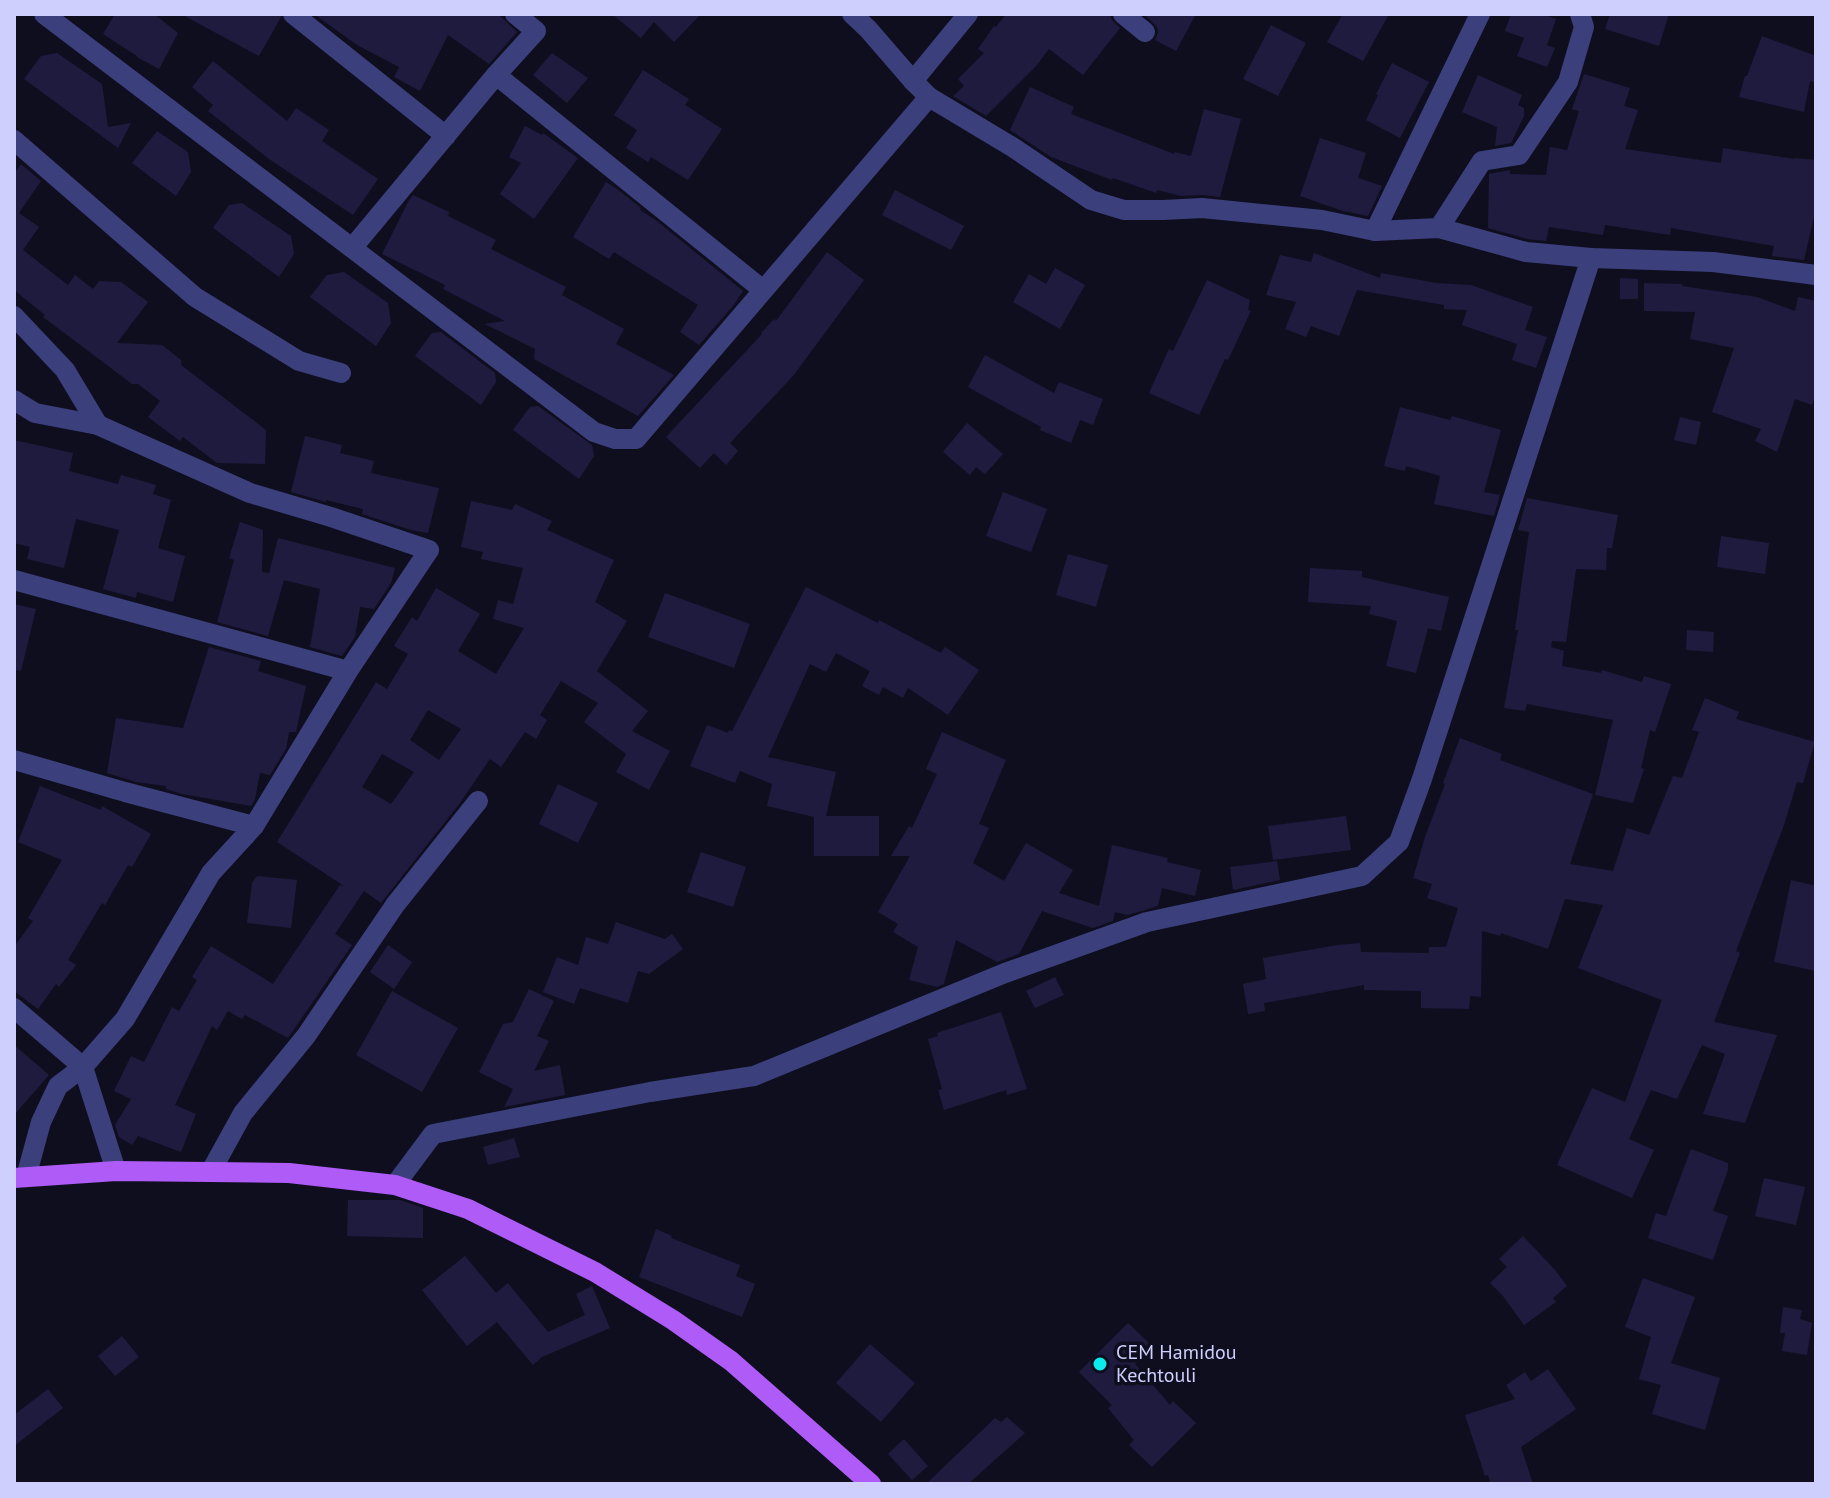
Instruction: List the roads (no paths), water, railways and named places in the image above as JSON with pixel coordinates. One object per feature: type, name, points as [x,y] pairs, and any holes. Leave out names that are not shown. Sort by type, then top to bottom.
[{"type":"main road","points":[[20,1178],[116,1171],[289,1173],[395,1185],[468,1209],[595,1272],[673,1320],[731,1361],[871,1484]]},
{"type":"street","points":[[293,14],[446,136]]},
{"type":"street","points":[[353,247],[536,31],[515,14]]},
{"type":"street","points":[[852,14],[929,97],[1014,148],[1091,200],[1124,210],[1202,208],[1322,220],[1375,231],[1439,228],[1526,252],[1591,258],[1713,262],[1816,275]]},
{"type":"street","points":[[913,81],[968,14]]},
{"type":"street","points":[[1123,14],[1145,32]]},
{"type":"street","points":[[1375,231],[1480,14]]},
{"type":"street","points":[[1439,228],[1482,161],[1519,155],[1568,82],[1584,27],[1580,14]]},
{"type":"street","points":[[59,18],[594,432],[615,439],[636,439],[929,97]]},
{"type":"street","points":[[496,75],[763,290]]},
{"type":"street","points":[[14,140],[195,297],[299,361],[341,373]]},
{"type":"street","points":[[395,1185],[433,1134],[650,1092],[754,1076],[1005,973],[1147,922],[1362,876],[1399,842],[1591,258]]},
{"type":"street","points":[[14,316],[65,370],[98,425]]},
{"type":"street","points":[[14,400],[35,413],[98,425],[250,493],[429,550],[348,671],[254,826],[211,873],[125,1019],[83,1067],[58,1086],[20,1178]]},
{"type":"street","points":[[14,580],[348,671]]},
{"type":"street","points":[[14,760],[254,826]]},
{"type":"street","points":[[211,1171],[243,1113],[306,1036],[395,905],[478,801]]},
{"type":"street","points":[[14,1008],[83,1067],[116,1171]]},
{"type":"place","name":"CEM Hamidou Kechtouli","points":[[1100,1364]]}]
